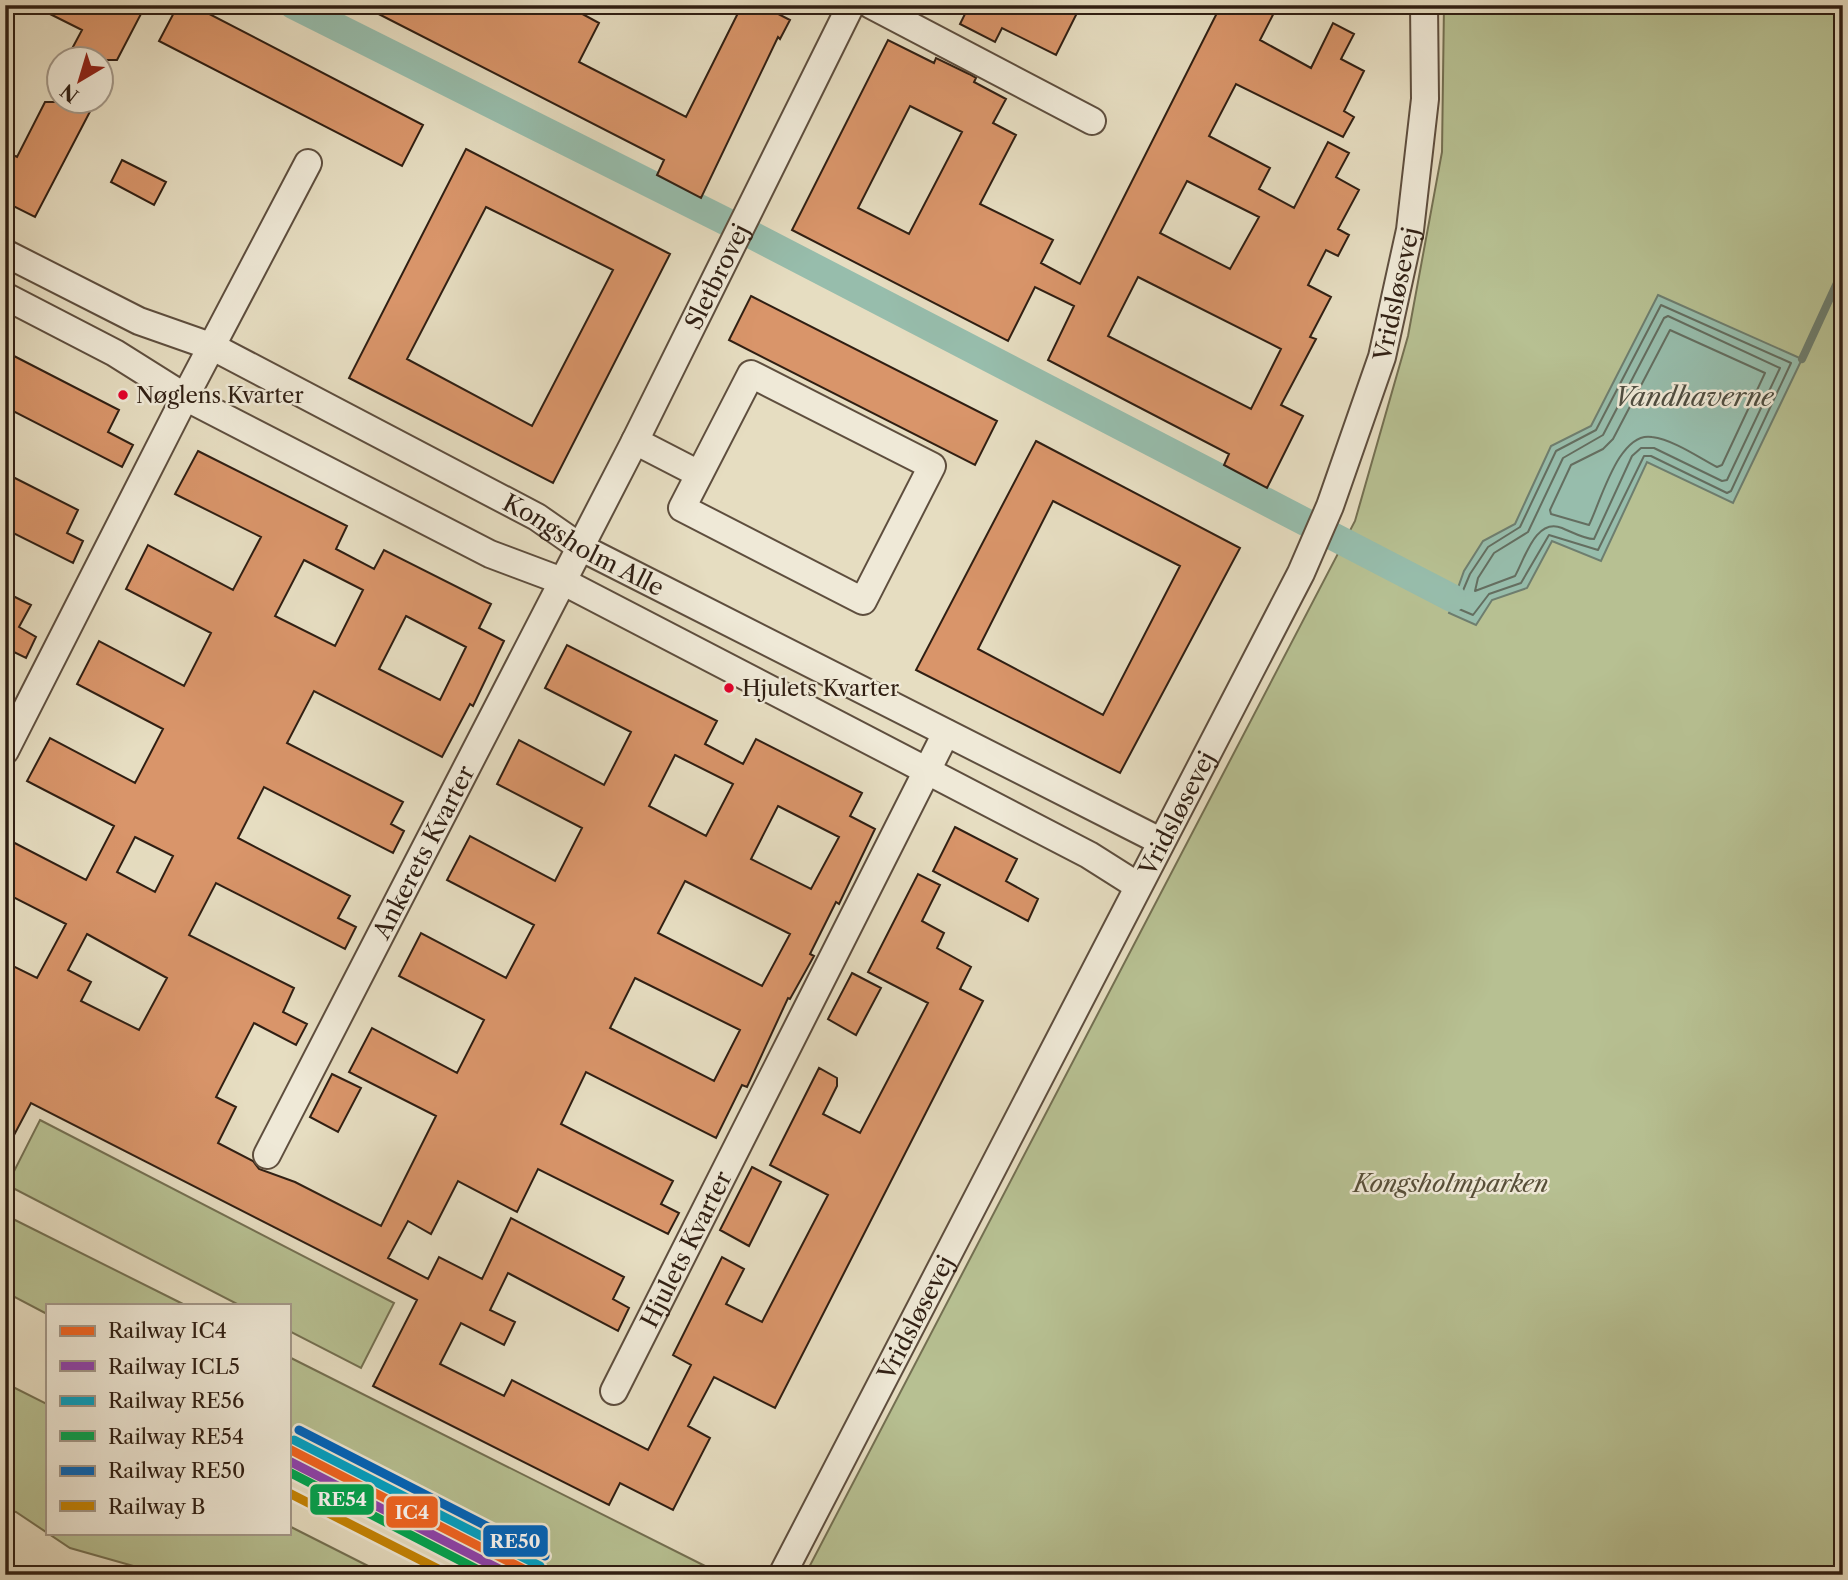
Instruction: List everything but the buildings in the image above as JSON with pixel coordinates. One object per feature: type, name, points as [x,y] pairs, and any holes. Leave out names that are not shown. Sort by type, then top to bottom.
[{"type":"street","name":"Sletbrovej","points":[[580,547],[851,5]]},
{"type":"street","points":[[870,5],[1092,121]]},
{"type":"street","name":"Vridsløsevej","points":[[782,1575],[1301,573],[1330,506],[1382,357],[1410,230],[1425,99],[1424,5]]},
{"type":"street","points":[[5,751],[185,397],[308,163]]},
{"type":"street","name":"Kongsholm Alle","points":[[5,253],[139,321],[212,347],[537,517],[580,547],[1160,841]]},
{"type":"street","name":"Kongsholm Alle","points":[[5,296],[115,353],[185,397],[490,554],[562,581],[1089,855],[1138,886]]},
{"type":"street","points":[[751,374],[932,466],[863,601],[682,508],[699,474],[751,374]]},
{"type":"street","points":[[635,441],[699,474]]},
{"type":"street","name":"Ankerets Kvarter","points":[[267,1155],[580,547]]},
{"type":"street","name":"Hjulets Kvarter","points":[[614,1391],[946,733]]},
{"type":"green space","name":"Kongsholmparken","points":[[1444,5],[1843,5],[1843,1575],[805,1575],[1355,521],[1408,336],[1442,152]]},
{"type":"green space","points":[[40,1120],[394,1303],[361,1368],[290,1332],[290,1304],[237,1304],[7,1185]]},
{"type":"green space","points":[[5,1215],[183,1304],[46,1304],[46,1313],[5,1292]]},
{"type":"green space","points":[[290,1358],[723,1575],[558,1575],[290,1438]]},
{"type":"green space","points":[[5,1383],[46,1404],[46,1532],[16,1512],[5,1510]]},
{"type":"green space","points":[[290,1527],[386,1575],[158,1573],[70,1548],[49,1534],[290,1534]]},
{"type":"water","name":"Vandhaverne","points":[[1658,295],[1802,359],[1733,503],[1647,462],[1601,561],[1552,541],[1527,588],[1492,600],[1476,625],[1449,613],[1464,571],[1483,541],[1515,524],[1551,446],[1591,426]]},
{"type":"waterway","points":[[293,5],[723,220],[1452,598]]},
{"type":"waterway","points":[[1802,359],[1843,270]]},
{"type":"rail line","name":"RE50","points":[[299,1430],[545,1556]]},
{"type":"rail line","name":"RE56","points":[[294,1440],[540,1566]]},
{"type":"rail line","name":"IC4","points":[[290,1450],[535,1575]]},
{"type":"rail line","name":"ICL5","points":[[290,1462],[511,1575]]},
{"type":"rail line","name":"RE54","points":[[290,1473],[488,1575]]},
{"type":"rail line","name":"B","points":[[290,1494],[450,1575]]},
{"type":"place","name":"Nøglens Kvarter","points":[[123,395]]},
{"type":"place","name":"Hjulets Kvarter","points":[[729,688]]}]
